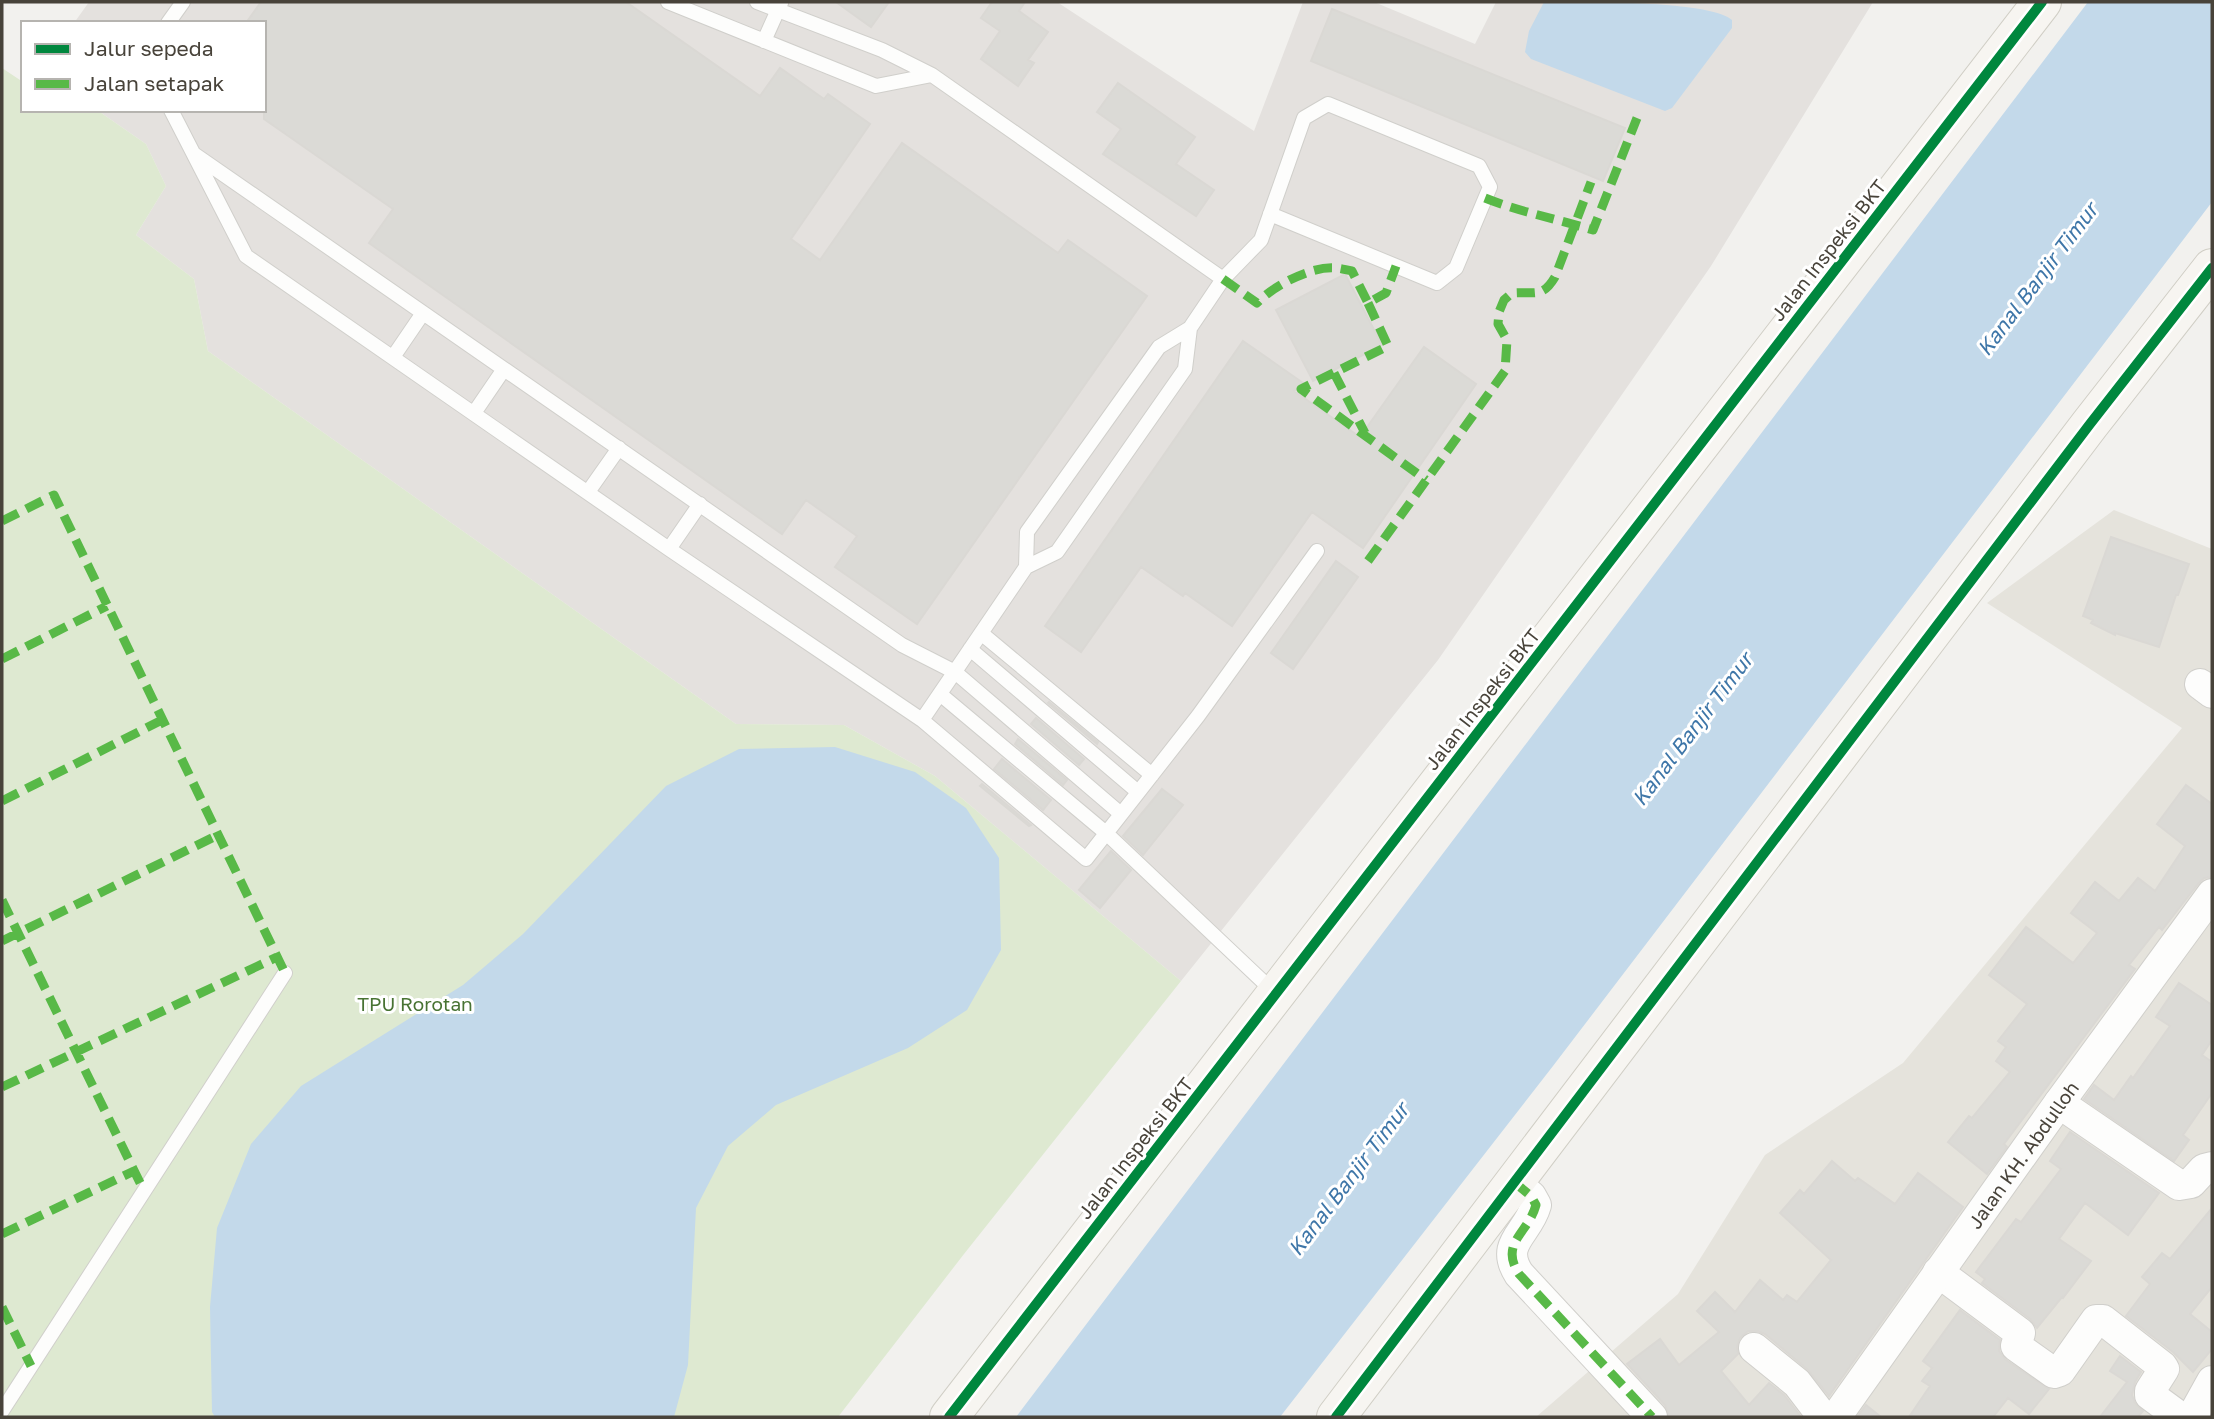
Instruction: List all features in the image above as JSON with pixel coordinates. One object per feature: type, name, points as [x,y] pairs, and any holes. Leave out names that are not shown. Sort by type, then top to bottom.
[{"type":"street","name":"Jalan Inspeksi BKT","points":[[949,1417],[2042,2]]},
{"type":"street","points":[[1336,1417],[2212,268]]},
{"type":"street","name":"Jalan KH. Abdulloh","points":[[1836,1417],[2059,1103],[2212,894]]},
{"type":"street","points":[[2059,1103],[2179,1185],[2191,1183],[2204,1169],[2212,1167]]},
{"type":"street","points":[[1514,1182],[1531,1196],[1536,1205],[1533,1216],[1510,1253],[1513,1264],[1519,1274],[1652,1417]]},
{"type":"street","points":[[1938,1272],[2020,1333],[2016,1346],[2054,1373],[2060,1371],[2096,1320],[2103,1320],[2163,1367],[2150,1395],[2180,1417]]},
{"type":"street","points":[[1754,1348],[1797,1383],[1823,1417]]},
{"type":"street","points":[[2192,1417],[2212,1381]]},
{"type":"lane","points":[[169,21],[183,2]]},
{"type":"lane","points":[[668,2],[876,86],[932,75]]},
{"type":"lane","points":[[757,2],[779,6],[882,50],[932,75],[1223,279]]},
{"type":"lane","points":[[764,41],[779,6]]},
{"type":"lane","points":[[1026,567],[1027,533],[1159,346],[1189,328],[1223,279],[1261,240],[1270,214],[1304,118],[1328,104],[1479,166],[1490,187],[1456,268],[1437,283],[1270,214]]},
{"type":"lane","points":[[172,112],[246,256],[669,549],[922,720],[1086,859],[1198,716],[1317,551]]},
{"type":"lane","points":[[191,152],[902,645],[955,672],[1121,814]]},
{"type":"lane","points":[[393,357],[424,313]]},
{"type":"lane","points":[[922,720],[1026,567],[1057,552],[1185,369],[1189,328]]},
{"type":"lane","points":[[474,413],[504,369]]},
{"type":"lane","points":[[588,492],[619,448]]},
{"type":"lane","points":[[669,549],[700,505]]},
{"type":"lane","points":[[981,633],[1152,775]]},
{"type":"lane","points":[[970,649],[1138,792]]},
{"type":"lane","points":[[940,694],[1106,834],[1276,994]]},
{"type":"lane","points":[[2,1411],[285,973]]},
{"type":"shaded area","points":[[89,2],[1057,2],[1254,131],[1303,2],[1374,2],[1475,44],[1496,2],[1873,2],[1711,266],[1438,660],[1181,981],[935,776],[844,725],[736,724],[208,351],[194,279],[136,235],[166,186],[146,144],[100,112],[266,112],[266,21],[75,21]]},
{"type":"shaded area","points":[[2114,510],[2212,549],[2212,1417],[1536,1417],[1678,1294],[1765,1155],[1903,1063],[2182,728],[1987,603]]},
{"type":"green space","name":"TPU Rorotan","points":[[2,68],[21,81],[21,112],[100,112],[146,144],[166,186],[136,235],[194,279],[208,351],[736,724],[844,725],[935,776],[1181,981],[838,1417],[2,1417]]},
{"type":"water","points":[[1544,2],[1614,2],[1699,9],[1719,13],[1732,20],[1732,28],[1672,108],[1665,111],[1531,59],[1525,52],[1529,31]]},
{"type":"water","name":"Kanal Banjir Timur","points":[[2088,2],[2212,2],[2212,202],[1553,1066],[1280,1417],[1016,1417]]},
{"type":"water","points":[[835,747],[915,772],[966,808],[999,858],[1001,950],[967,1010],[908,1048],[776,1105],[728,1146],[696,1208],[688,1365],[674,1417],[215,1417],[212,1412],[210,1307],[217,1228],[251,1144],[301,1086],[463,985],[523,934],[666,786],[739,749]]},
{"type":"building","points":[[261,2],[626,2],[760,96],[780,68],[824,99],[828,94],[870,124],[791,239],[820,260],[902,143],[1058,253],[1068,240],[1147,296],[917,624],[835,567],[857,536],[806,500],[782,534],[369,243],[393,209],[264,119],[266,21],[247,21]]},
{"type":"building","points":[[836,2],[889,2],[871,27]]},
{"type":"building","points":[[992,2],[1025,2],[1019,11],[1048,32],[1028,60],[1034,63],[1018,86],[981,59],[1000,31],[981,18]]},
{"type":"building","points":[[1332,9],[1625,128],[1603,181],[1311,61]]},
{"type":"building","points":[[1118,83],[1195,137],[1176,164],[1214,190],[1196,216],[1103,154],[1121,129],[1097,112]]},
{"type":"building","points":[[1345,274],[1382,345],[1313,381],[1276,310]]},
{"type":"building","points":[[1243,341],[1306,385],[1294,391],[1360,437],[1424,347],[1476,384],[1363,548],[1312,512],[1232,626],[1185,593],[1183,596],[1141,567],[1081,652],[1045,626]]},
{"type":"building","points":[[2111,537],[2189,564],[2159,647],[2115,635],[2083,616]]},
{"type":"building","points":[[1336,561],[1358,577],[1293,669],[1271,653]]},
{"type":"building","points":[[1048,703],[1098,742],[1097,744]]},
{"type":"building","points":[[1036,718],[1084,759],[1079,765],[1031,724]]},
{"type":"building","points":[[1018,739],[1067,780],[1063,785],[1015,744]]},
{"type":"building","points":[[1002,759],[1051,800],[1043,810],[994,769]]},
{"type":"building","points":[[982,784],[1031,825],[980,786]]},
{"type":"building","points":[[2186,785],[2212,804],[2212,877],[2204,878],[2198,884],[2162,930],[2159,927],[2129,965],[2135,969],[2004,1144],[2007,1147],[1987,1174],[1948,1142],[2010,1072],[1996,1061],[2006,1047],[1998,1041],[2027,1004],[1989,975],[2026,927],[2073,963],[2097,933],[2071,913],[2095,882],[2119,901],[2138,878],[2155,891],[2185,846],[2157,824]]},
{"type":"building","points":[[1162,789],[1183,805],[1143,855],[1123,836]]},
{"type":"building","points":[[1111,851],[1131,870],[1100,908],[1079,890]]},
{"type":"building","points":[[2179,983],[2212,1005],[2212,1040],[2202,1055],[2212,1062],[2212,1093],[2183,1135],[2189,1140],[2174,1161],[2084,1099],[2094,1085],[2114,1100],[2131,1076],[2133,1078],[2170,1026],[2156,1017]]},
{"type":"building","points":[[2070,1132],[2159,1193],[2128,1235],[2085,1203],[2059,1239],[2091,1261],[2037,1328],[2030,1319],[1982,1283],[1985,1279],[1976,1272],[2016,1219],[2021,1222],[2061,1169],[2050,1161]]},
{"type":"building","points":[[1832,1161],[1855,1181],[1858,1178],[1895,1204],[1918,1173],[1963,1207],[1829,1396],[1808,1370],[1765,1334],[1748,1331],[1740,1338],[1738,1354],[1721,1371],[1749,1405],[1769,1383],[1784,1395],[1801,1417],[1669,1417],[1665,1405],[1627,1364],[1660,1339],[1679,1365],[1719,1332],[1697,1311],[1715,1292],[1735,1312],[1760,1280],[1783,1300],[1787,1295],[1797,1302],[1831,1260],[1780,1213],[1800,1190],[1804,1194]]},
{"type":"building","points":[[2212,1208],[2212,1287],[2190,1314],[2212,1332],[2212,1349],[2193,1372],[2173,1352],[2126,1316],[2150,1284],[2142,1277],[2162,1253],[2170,1259]]},
{"type":"building","points":[[1960,1310],[2000,1340],[1999,1351],[2006,1360],[2049,1389],[2029,1414],[2008,1398],[1993,1417],[1909,1417],[1930,1386],[1922,1381],[1932,1368],[1923,1361]]},
{"type":"building","points":[[2120,1356],[2141,1372],[2132,1395],[2143,1411],[2138,1417],[2100,1417],[2127,1382],[2110,1371]]},
{"type":"building","points":[[1866,1405],[1881,1417],[1857,1417]]},
{"type":"marked path","points":[[1485,198],[1593,230],[1637,118]]},
{"type":"marked path","points":[[1368,561],[1505,371],[1507,340],[1498,324],[1504,300],[1512,293],[1537,292],[1550,284],[1591,182]]},
{"type":"marked path","points":[[1223,279],[1257,303],[1282,284],[1304,274],[1325,268],[1339,268],[1352,271],[1368,303],[1386,293],[1396,266]]},
{"type":"marked path","points":[[1368,303],[1388,346],[1301,389],[1426,480]]},
{"type":"marked path","points":[[1334,373],[1365,433]]},
{"type":"marked path","points":[[2,521],[54,495],[285,973]]},
{"type":"marked path","points":[[2,659],[107,606]]},
{"type":"marked path","points":[[2,801],[162,720]]},
{"type":"marked path","points":[[2,941],[218,835]]},
{"type":"marked path","points":[[2,900],[144,1191]]},
{"type":"marked path","points":[[2,1087],[277,957]]},
{"type":"marked path","points":[[2,1234],[134,1171]]},
{"type":"marked path","points":[[1514,1182],[1531,1196],[1536,1205],[1513,1246],[1512,1254],[1519,1274],[1652,1417]]},
{"type":"marked path","points":[[2,1307],[31,1366]]},
{"type":"cycle path","points":[[949,1417],[2042,2]]},
{"type":"cycle path","points":[[1336,1417],[2090,424],[2212,268]]}]
